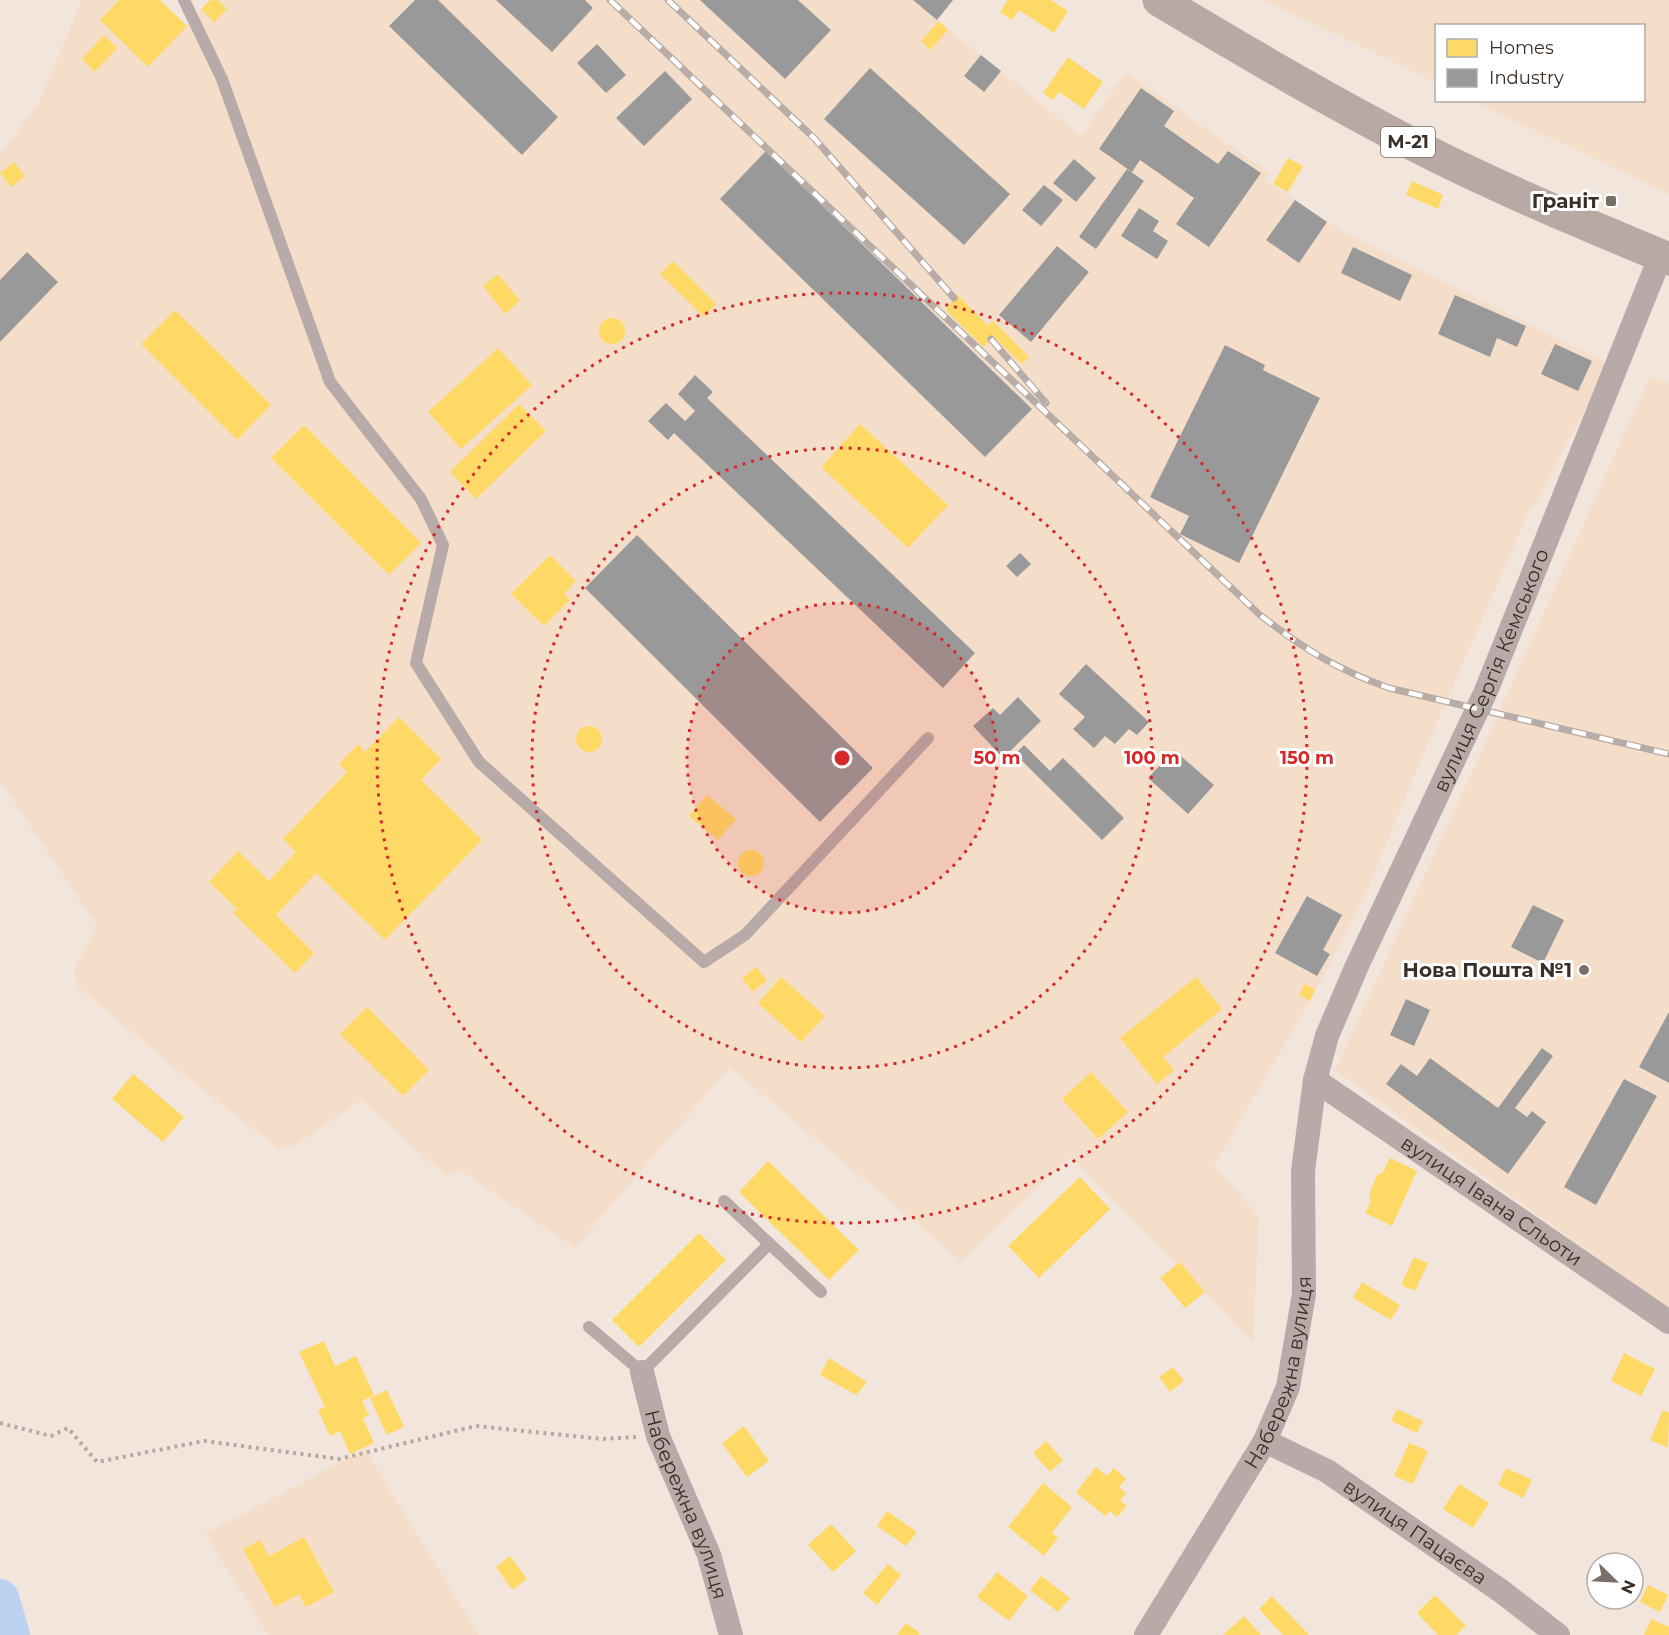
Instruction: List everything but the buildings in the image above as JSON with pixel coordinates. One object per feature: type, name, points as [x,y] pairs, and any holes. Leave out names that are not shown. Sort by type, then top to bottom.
[{"type":"highway","name":"вулиця Сергія Кемського","points":[[1159,0],[1355,114],[1440,158],[1534,203],[1665,257]]},
{"type":"street","name":"вулиця Сергія Кемського","points":[[1315,1080],[1327,1036],[1356,968],[1486,691],[1665,257]]},
{"type":"street","name":"вулиця Івана Сльоти","points":[[1315,1080],[1669,1322]]},
{"type":"street","name":"Набережна вулиця","points":[[1146,1635],[1265,1441],[1288,1387],[1304,1294],[1303,1170],[1315,1080]]},
{"type":"street","name":"Набережна вулиця","points":[[642,1372],[658,1436],[709,1555],[731,1635]]},
{"type":"street","name":"вулиця Пацаєва","points":[[1265,1441],[1327,1471],[1501,1591],[1558,1635]]},
{"type":"lane","points":[[184,0],[222,79],[330,382],[421,499],[443,545],[416,663],[479,762],[704,962],[745,934],[928,738]]},
{"type":"lane","points":[[724,1201],[821,1292]]},
{"type":"lane","points":[[589,1327],[642,1372],[769,1244]]},
{"type":"path","points":[[0,1424],[51,1436],[68,1428],[97,1462],[204,1441],[339,1459],[476,1426],[602,1439],[658,1436]]},
{"type":"shaded area","points":[[82,0],[160,0],[187,26],[210,0],[954,0],[937,20],[1081,136],[1126,72],[1269,173],[1265,180],[1340,230],[1609,364],[1537,502],[1531,507],[1414,776],[1367,892],[1310,1001],[1214,1166],[1259,1216],[1253,1342],[1070,1157],[961,1261],[730,1067],[575,1248],[460,1170],[447,1177],[361,1100],[299,1143],[280,1150],[180,1072],[78,987],[74,976],[76,965],[97,926],[0,781],[0,155],[38,104]]},
{"type":"shaded area","points":[[1264,0],[1669,0],[1669,194],[1475,102],[1645,102],[1645,24],[1435,24],[1435,83]]},
{"type":"shaded area","points":[[1650,376],[1669,383],[1669,1309],[1335,1070]]},
{"type":"shaded area","points":[[365,1449],[479,1635],[268,1635],[205,1534]]},
{"type":"waterway","points":[[0,1598],[11,1635]]},
{"type":"railway","points":[[610,0],[1260,615],[1291,638],[1336,666],[1389,688],[1669,754]]},
{"type":"railway","points":[[668,0],[814,138],[954,298]]},
{"type":"railway","points":[[991,339],[1046,403]]},
{"type":"place","name":"Граніт","points":[[1611,201]]},
{"type":"place","name":"Нова Пошта №1","points":[[1584,970]]}]
